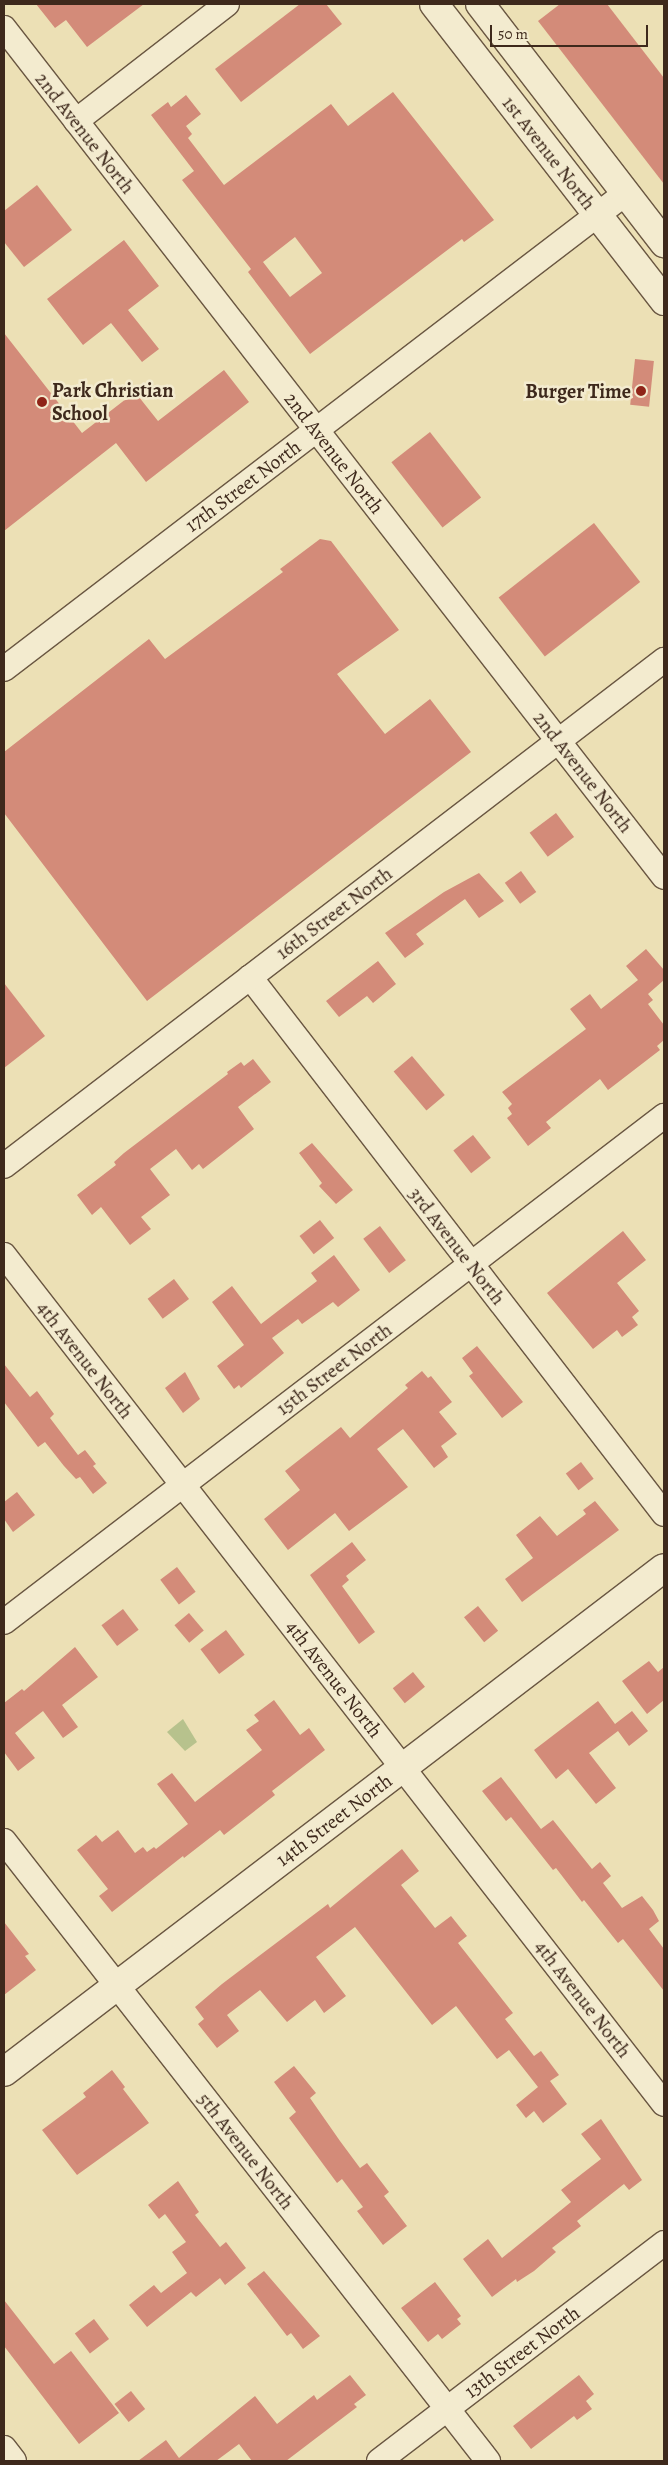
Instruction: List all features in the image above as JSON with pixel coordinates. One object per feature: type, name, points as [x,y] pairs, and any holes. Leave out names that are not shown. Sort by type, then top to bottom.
[{"type":"street","points":[[76,121],[227,4]]},
{"type":"street","name":"1st Avenue North","points":[[434,4],[664,301]]},
{"type":"street","name":"1st Avenue North","points":[[480,4],[664,242]]},
{"type":"street","name":"2nd Avenue North","points":[[4,28],[664,877]]},
{"type":"street","name":"17th Street North","points":[[4,670],[626,193]]},
{"type":"street","name":"16th Street North","points":[[4,1166],[664,660]]},
{"type":"street","name":"3rd Avenue North","points":[[250,977],[664,1514]]},
{"type":"street","name":"15th Street North","points":[[4,1622],[664,1116]]},
{"type":"street","name":"4th Avenue North","points":[[4,1254],[664,2104]]},
{"type":"street","name":"14th Street North","points":[[4,2072],[664,1568]]},
{"type":"street","name":"5th Avenue North","points":[[4,1841],[488,2461]]},
{"type":"street","name":"13th Street North","points":[[379,2461],[664,2243]]},
{"type":"street","points":[[4,2448],[14,2461]]},
{"type":"green space","points":[[183,1719],[197,1742],[185,1751],[167,1732]]},
{"type":"building","points":[[36,4],[144,4],[87,47],[66,20],[55,28]]},
{"type":"building","points":[[300,4],[326,4],[342,24],[241,102],[215,69]]},
{"type":"building","points":[[560,4],[607,4],[664,78],[664,184],[538,21]]},
{"type":"building","points":[[393,92],[494,220],[464,242],[462,239],[310,354],[248,272],[251,269],[182,180],[194,171],[151,115],[168,102],[171,107],[186,95],[201,114],[186,126],[192,134],[188,138],[224,185],[331,104],[348,126]],"holes":[[[295,237],[322,273],[290,297],[263,262]]]},
{"type":"building","points":[[37,185],[72,230],[24,267],[4,242],[4,211]]},
{"type":"building","points":[[124,240],[159,286],[128,310],[159,349],[142,362],[111,323],[83,345],[47,299]]},
{"type":"building","points":[[4,333],[82,433],[135,392],[158,421],[224,370],[249,402],[146,482],[116,443],[4,531]]},
{"type":"building","name":"Burger Time","points":[[635,359],[654,361],[649,407],[630,405]]},
{"type":"building","points":[[430,432],[481,497],[442,528],[391,462]]},
{"type":"building","points":[[594,523],[640,582],[545,657],[499,597]]},
{"type":"building","points":[[320,539],[331,541],[399,630],[337,674],[385,734],[430,699],[471,752],[147,1001],[4,813],[4,752],[149,639],[165,659],[283,572],[280,569]]},
{"type":"building","points":[[556,813],[574,837],[548,857],[530,833]]},
{"type":"building","points":[[521,871],[536,892],[520,904],[505,883]]},
{"type":"building","points":[[479,873],[504,901],[479,918],[465,899],[416,934],[424,944],[405,958],[385,933],[444,892]]},
{"type":"building","points":[[646,949],[664,970],[664,980],[648,994],[653,1000],[648,1004],[664,1025],[664,1040],[657,1046],[660,1050],[608,1090],[600,1079],[546,1122],[551,1128],[528,1146],[507,1118],[512,1114],[508,1108],[512,1104],[502,1092],[586,1029],[570,1009],[590,994],[601,1009],[638,980],[626,966]]},
{"type":"building","points":[[378,961],[396,984],[373,1003],[367,996],[339,1017],[326,1001]]},
{"type":"building","points":[[4,983],[45,1036],[4,1068]]},
{"type":"building","points":[[412,1056],[445,1095],[426,1110],[394,1071]]},
{"type":"building","points":[[253,1059],[271,1082],[238,1107],[254,1129],[203,1169],[199,1164],[192,1170],[176,1149],[150,1169],[170,1195],[141,1217],[151,1229],[130,1245],[101,1207],[92,1215],[77,1195],[116,1165],[114,1162],[124,1153],[228,1074],[227,1072],[241,1062],[244,1066]]},
{"type":"building","points":[[473,1135],[491,1158],[471,1173],[453,1150]]},
{"type":"building","points":[[312,1143],[353,1190],[336,1204],[319,1186],[322,1183],[299,1153]]},
{"type":"building","points":[[320,1220],[334,1238],[314,1254],[300,1236]]},
{"type":"building","points":[[380,1226],[406,1260],[389,1273],[363,1239]]},
{"type":"building","points":[[623,1231],[646,1260],[617,1283],[639,1311],[632,1317],[638,1325],[622,1337],[617,1330],[593,1349],[547,1293]]},
{"type":"building","points":[[334,1255],[360,1290],[338,1307],[333,1302],[302,1324],[298,1319],[272,1338],[284,1353],[241,1388],[239,1385],[234,1389],[217,1366],[244,1345],[212,1302],[232,1286],[261,1324],[317,1281],[311,1273]]},
{"type":"building","points":[[174,1279],[189,1299],[163,1319],[148,1299]]},
{"type":"building","points":[[477,1346],[523,1402],[502,1418],[469,1376],[473,1373],[462,1358]]},
{"type":"building","points":[[4,1364],[30,1397],[37,1391],[54,1414],[50,1418],[78,1455],[85,1450],[96,1464],[93,1466],[107,1483],[93,1494],[80,1477],[76,1479],[64,1466],[45,1442],[38,1447],[4,1402]]},
{"type":"building","points":[[422,1371],[428,1378],[431,1376],[452,1402],[439,1412],[457,1434],[441,1446],[448,1457],[434,1468],[403,1429],[377,1449],[408,1487],[349,1531],[335,1513],[288,1550],[264,1519],[300,1490],[285,1471],[341,1427],[350,1438],[408,1388],[405,1385]]},
{"type":"building","points":[[185,1372],[200,1399],[183,1413],[165,1388]]},
{"type":"building","points":[[581,1462],[594,1479],[578,1490],[566,1473]]},
{"type":"building","points":[[17,1492],[35,1515],[13,1532],[4,1519],[4,1502]]},
{"type":"building","points":[[595,1501],[619,1530],[522,1602],[505,1579],[533,1558],[516,1535],[540,1516],[557,1536],[586,1514],[583,1510]]},
{"type":"building","points":[[352,1542],[366,1560],[346,1576],[349,1580],[342,1586],[375,1632],[359,1644],[310,1575]]},
{"type":"building","points":[[177,1567],[196,1592],[179,1604],[160,1580]]},
{"type":"building","points":[[478,1606],[498,1631],[484,1642],[464,1617]]},
{"type":"building","points":[[123,1609],[139,1630],[117,1646],[101,1625]]},
{"type":"building","points":[[189,1613],[204,1631],[189,1643],[174,1625]]},
{"type":"building","points":[[226,1630],[245,1655],[219,1674],[200,1649]]},
{"type":"building","points":[[75,1647],[98,1677],[62,1705],[78,1727],[63,1738],[43,1711],[15,1733],[35,1758],[18,1771],[4,1752],[4,1703],[22,1689],[24,1691]]},
{"type":"building","points":[[649,1661],[658,1672],[664,1667],[664,1700],[647,1714],[622,1681]]},
{"type":"building","points":[[413,1672],[425,1687],[405,1703],[393,1688]]},
{"type":"building","points":[[274,1700],[300,1735],[309,1728],[325,1750],[272,1791],[275,1795],[224,1835],[220,1830],[184,1858],[183,1856],[112,1912],[99,1896],[108,1889],[77,1850],[96,1835],[102,1842],[118,1830],[135,1853],[143,1847],[147,1852],[154,1847],[156,1849],[188,1824],[157,1784],[172,1773],[195,1802],[262,1750],[246,1730],[259,1721],[254,1715]]},
{"type":"building","points":[[598,1701],[615,1724],[632,1711],[648,1731],[629,1746],[618,1731],[589,1753],[616,1788],[596,1804],[568,1769],[556,1779],[534,1750]]},
{"type":"building","points":[[501,1777],[541,1829],[553,1820],[592,1869],[600,1862],[611,1876],[603,1883],[622,1908],[642,1896],[653,1910],[659,1921],[649,1929],[664,1949],[664,1991],[623,1939],[618,1943],[584,1900],[582,1902],[556,1868],[553,1870],[511,1817],[506,1821],[482,1791]]},
{"type":"building","points":[[402,1849],[419,1871],[401,1885],[435,1928],[451,1916],[467,1936],[458,1943],[513,2013],[505,2019],[534,2056],[541,2051],[559,2075],[550,2081],[567,2104],[543,2123],[534,2111],[526,2118],[516,2105],[538,2087],[509,2050],[497,2059],[456,2006],[432,2025],[355,1927],[316,1957],[346,1996],[324,2013],[315,2000],[287,2022],[260,1990],[227,2015],[239,2031],[217,2048],[198,2024],[204,2019],[195,2007],[222,1984],[328,1904],[330,1908]]},
{"type":"building","points":[[4,1922],[29,1954],[25,1956],[36,1970],[4,1995]]},
{"type":"building","points":[[294,2066],[316,2093],[310,2098],[340,2141],[360,2168],[367,2163],[389,2192],[384,2196],[407,2226],[383,2245],[357,2211],[363,2207],[342,2179],[337,2183],[289,2118],[296,2112],[274,2082]]},
{"type":"building","points":[[112,2070],[125,2087],[123,2089],[149,2123],[77,2175],[42,2130],[86,2097],[83,2093]]},
{"type":"building","points":[[601,2119],[642,2180],[629,2190],[624,2184],[577,2221],[581,2226],[552,2248],[556,2252],[534,2271],[517,2282],[516,2279],[492,2297],[463,2259],[488,2239],[502,2258],[571,2202],[561,2190],[601,2159],[581,2134]]},
{"type":"building","points":[[178,2181],[199,2212],[195,2215],[220,2247],[226,2242],[246,2268],[225,2285],[220,2278],[196,2297],[191,2292],[147,2327],[129,2305],[154,2285],[161,2293],[187,2273],[172,2252],[186,2242],[165,2214],[159,2219],[148,2205]]},
{"type":"building","points":[[264,2271],[320,2336],[303,2349],[291,2333],[287,2336],[247,2284]]},
{"type":"building","points":[[435,2282],[461,2316],[457,2319],[461,2324],[442,2339],[438,2334],[428,2342],[401,2308]]},
{"type":"building","points":[[4,2300],[54,2364],[71,2351],[119,2413],[79,2444],[4,2346]]},
{"type":"building","points":[[94,2319],[109,2339],[90,2353],[75,2333]]},
{"type":"building","points":[[350,2375],[366,2395],[354,2404],[357,2407],[286,2461],[252,2461],[239,2444],[216,2461],[138,2461],[166,2440],[179,2458],[255,2396],[277,2424],[314,2395],[317,2400]]},
{"type":"building","points":[[579,2375],[594,2394],[586,2401],[592,2409],[577,2420],[574,2416],[531,2449],[513,2426]]},
{"type":"building","points":[[131,2391],[145,2409],[129,2422],[114,2404]]},
{"type":"place","name":"Burger Time","points":[[641,391]]},
{"type":"place","name":"Park Christian School","points":[[42,402]]}]
